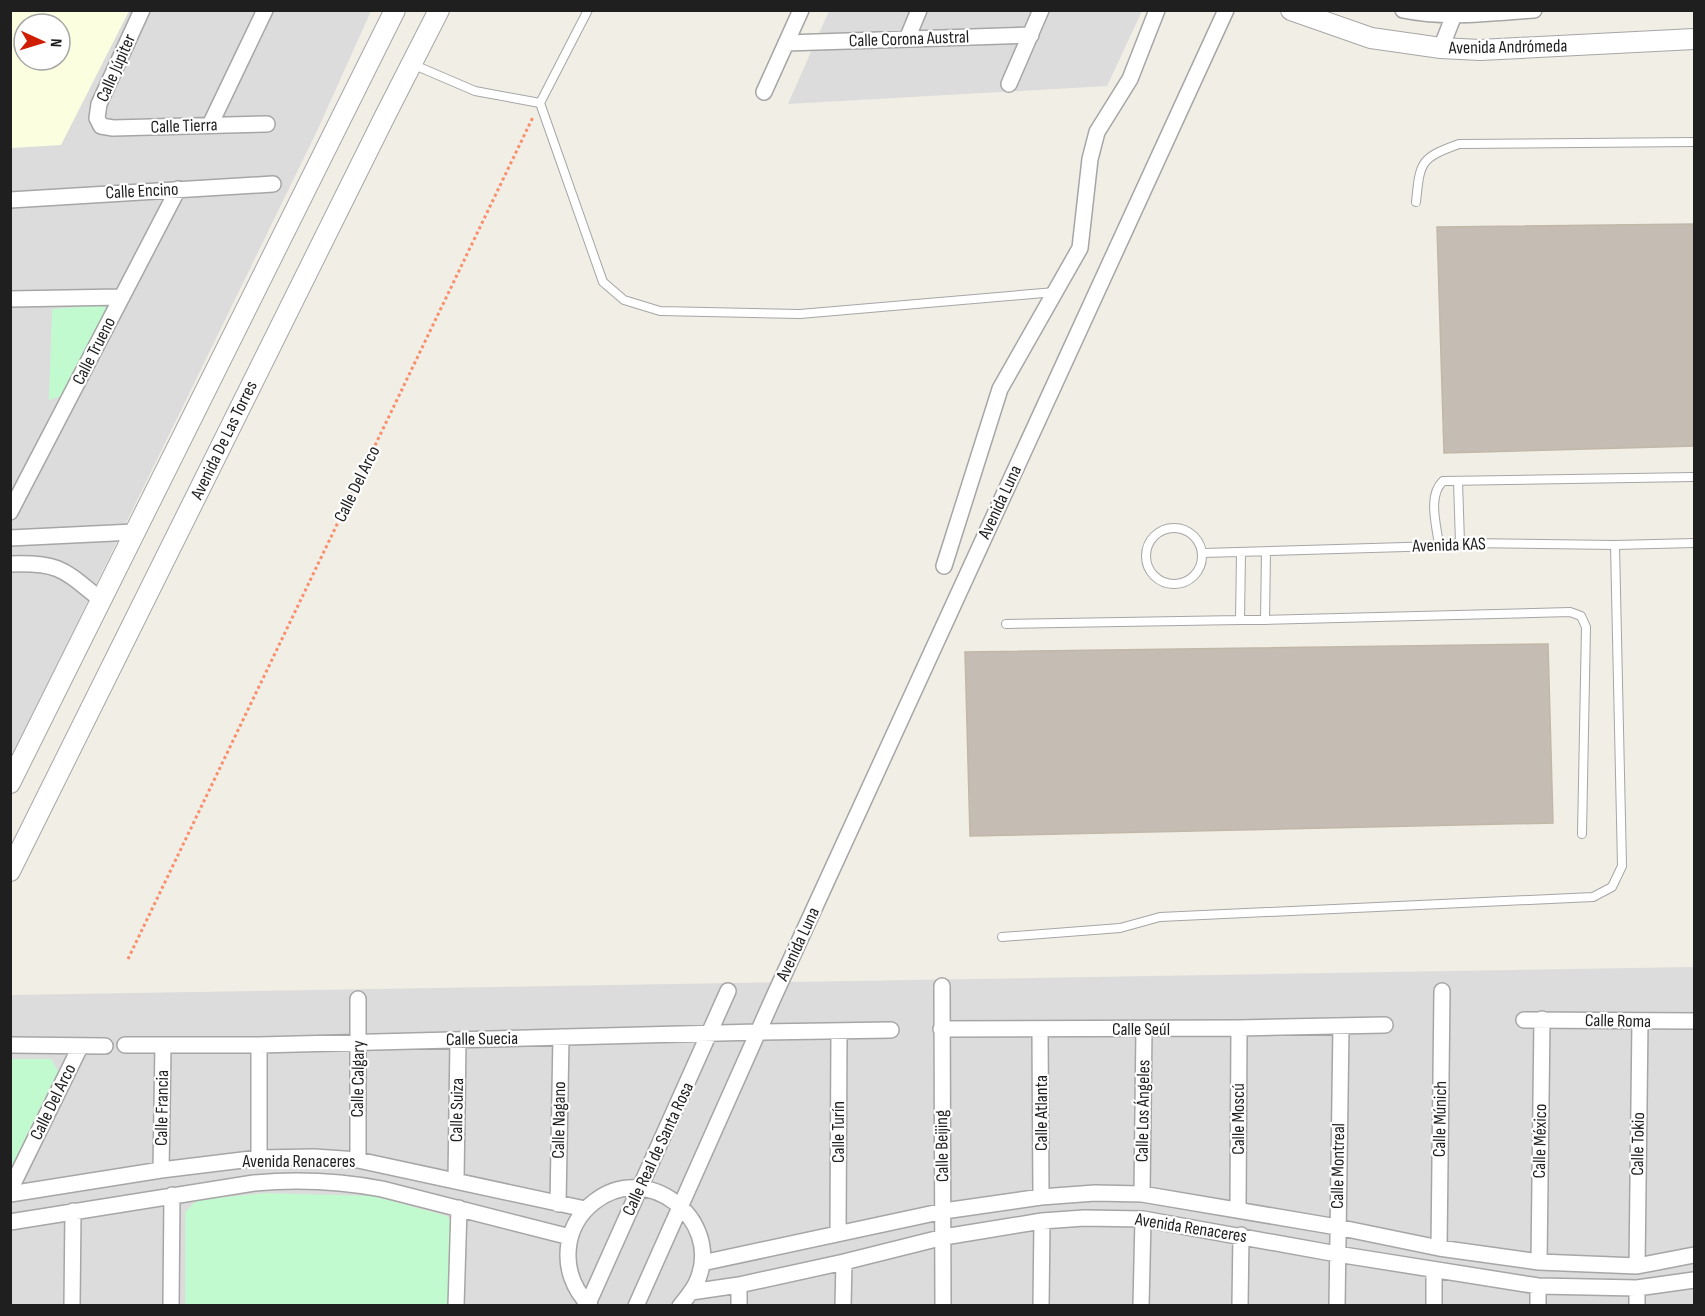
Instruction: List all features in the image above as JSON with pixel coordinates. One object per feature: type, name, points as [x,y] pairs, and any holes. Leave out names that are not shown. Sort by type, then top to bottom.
[{"type":"street","name":"Calle Júpiter","points":[[101,126],[97,118],[99,104],[142,10]]},
{"type":"street","points":[[210,125],[265,10]]},
{"type":"street","points":[[10,783],[395,10]]},
{"type":"street","name":"Avenida De Las Torres","points":[[10,871],[439,10]]},
{"type":"street","points":[[764,92],[801,10]]},
{"type":"street","points":[[907,39],[919,10]]},
{"type":"street","points":[[1009,84],[1041,10]]},
{"type":"street","points":[[944,566],[1000,389],[1080,248],[1090,159],[1096,132],[1130,79],[1157,10]]},
{"type":"street","name":"Avenida Andrómeda","points":[[1291,10],[1371,38],[1441,48],[1480,50],[1695,39]]},
{"type":"street","name":"Avenida Andrómeda","points":[[1403,10],[1455,13],[1534,10]]},
{"type":"street","name":"Avenida Luna","points":[[758,1032],[1225,11]]},
{"type":"street","points":[[1441,48],[1455,13]]},
{"type":"street","name":"Calle Corona Austral","points":[[786,43],[1031,34]]},
{"type":"street","name":"Calle Tierra","points":[[101,126],[113,128],[267,124]]},
{"type":"street","name":"Calle Encino","points":[[10,200],[273,183]]},
{"type":"street","name":"Calle Trueno","points":[[10,513],[178,189]]},
{"type":"street","points":[[10,299],[122,297]]},
{"type":"street","points":[[10,538],[134,532]]},
{"type":"street","points":[[10,564],[36,563],[56,566],[71,575],[101,600]]},
{"type":"street","name":"Calle Beijing","points":[[942,986],[943,1305]]},
{"type":"street","name":"Calle Real de Santa Rosa","points":[[588,1305],[711,1034],[728,991]]},
{"type":"street","name":"Calle Múnich","points":[[1439,1248],[1442,991]]},
{"type":"street","name":"Calle Calgary","points":[[358,999],[358,1160]]},
{"type":"street","name":"Calle México","points":[[1539,1262],[1542,1019]]},
{"type":"street","name":"Calle Roma","points":[[1524,1020],[1695,1021]]},
{"type":"street","name":"Calle Tokio","points":[[1637,1266],[1640,1022]]},
{"type":"street","name":"Calle Seúl","points":[[941,1029],[1144,1029],[1385,1025]]},
{"type":"street","name":"Calle Montreal","points":[[1336,1305],[1341,1027]]},
{"type":"street","name":"Calle Moscú","points":[[1238,1209],[1239,1028]]},
{"type":"street","name":"Calle Atlanta","points":[[1040,1029],[1041,1197]]},
{"type":"street","name":"Calle Los Ángeles","points":[[1142,1194],[1144,1029]]},
{"type":"street","name":"Calle Suecia","points":[[124,1045],[259,1045],[891,1030]]},
{"type":"street","points":[[636,1305],[758,1032]]},
{"type":"street","name":"Calle Turín","points":[[838,1233],[839,1032]]},
{"type":"street","name":"Calle Nagano","points":[[558,1204],[561,1037]]},
{"type":"street","name":"Calle Suiza","points":[[456,1180],[458,1040]]},
{"type":"street","points":[[10,1045],[105,1046]]},
{"type":"street","points":[[259,1045],[259,1158]]},
{"type":"street","name":"Calle Francia","points":[[161,1170],[163,1046]]},
{"type":"street","name":"Calle Del Arco","points":[[10,1190],[80,1047]]},
{"type":"street","name":"Avenida Renaceres","points":[[10,1194],[161,1170],[259,1158],[314,1157],[358,1160],[585,1209]]},
{"type":"street","name":"Avenida Renaceres","points":[[10,1222],[254,1183],[294,1181],[354,1184],[570,1237]]},
{"type":"street","points":[[588,1305],[572,1280],[568,1266],[567,1251],[570,1237],[585,1209],[601,1196],[620,1189],[640,1187],[663,1193],[682,1206],[698,1233],[702,1263],[691,1292],[680,1305]]},
{"type":"street","name":"Avenida Renaceres","points":[[702,1263],[944,1211],[1095,1192],[1142,1194],[1238,1209],[1439,1248],[1539,1262],[1637,1266],[1695,1256]]},
{"type":"street","points":[[171,1305],[172,1196]]},
{"type":"street","points":[[456,1305],[459,1208]]},
{"type":"street","points":[[72,1305],[73,1211]]},
{"type":"street","name":"Avenida Renaceres","points":[[691,1292],[739,1285],[944,1238],[1042,1221],[1084,1218],[1143,1219],[1337,1254],[1538,1286],[1637,1288],[1695,1280]]},
{"type":"street","points":[[1141,1305],[1143,1219]]},
{"type":"street","points":[[1041,1305],[1042,1221]]},
{"type":"street","points":[[1240,1305],[1241,1235]]},
{"type":"street","points":[[843,1305],[844,1262]]},
{"type":"street","points":[[1434,1270],[1434,1305]]},
{"type":"street","points":[[739,1285],[739,1305]]},
{"type":"street","points":[[1538,1286],[1538,1305]]},
{"type":"street","points":[[1637,1288],[1637,1305]]},
{"type":"lane","points":[[588,10],[540,103],[603,282],[624,300],[660,311],[800,314],[1055,292]]},
{"type":"lane","points":[[411,64],[475,91],[540,103]]},
{"type":"lane","points":[[1416,202],[1420,169],[1435,152],[1459,144],[1695,142]]},
{"type":"lane","points":[[1439,546],[1434,496],[1437,487],[1443,481],[1695,477]]},
{"type":"lane","points":[[1458,481],[1460,543]]},
{"type":"lane","points":[[1176,526],[1194,535],[1203,553],[1198,573],[1181,585],[1161,583],[1147,569],[1145,549],[1156,532],[1176,526]]},
{"type":"lane","name":"Avenida KAS","points":[[1203,553],[1439,546],[1460,543],[1615,545],[1695,543]]},
{"type":"lane","points":[[1002,937],[1120,928],[1160,917],[1593,897],[1612,887],[1622,866],[1615,545]]},
{"type":"lane","points":[[1265,620],[1266,552]]},
{"type":"lane","points":[[1240,620],[1241,553]]},
{"type":"lane","points":[[1006,624],[1570,612],[1581,616],[1586,627],[1582,834]]},
{"type":"path","name":"Calle Del Arco","points":[[128,959],[540,103]]},
{"type":"shaded area","points":[[11,10],[129,11],[61,145],[11,148]]},
{"type":"shaded area","points":[[11,11],[371,11],[317,131],[11,759]]},
{"type":"shaded area","points":[[829,11],[1142,11],[1107,86],[788,104]]},
{"type":"shaded area","points":[[1694,967],[1694,1305],[11,1305],[10,995]]},
{"type":"green space","points":[[105,305],[106,316],[62,396],[49,400],[52,309]]},
{"type":"green space","points":[[11,1059],[51,1059],[58,1071],[11,1168]]},
{"type":"green space","points":[[265,1193],[373,1196],[447,1216],[454,1227],[452,1305],[185,1306],[185,1212],[197,1200]]},
{"type":"building","points":[[1695,224],[1695,446],[1444,453],[1437,227]]},
{"type":"building","points":[[1548,644],[1553,823],[970,836],[965,652]]}]
